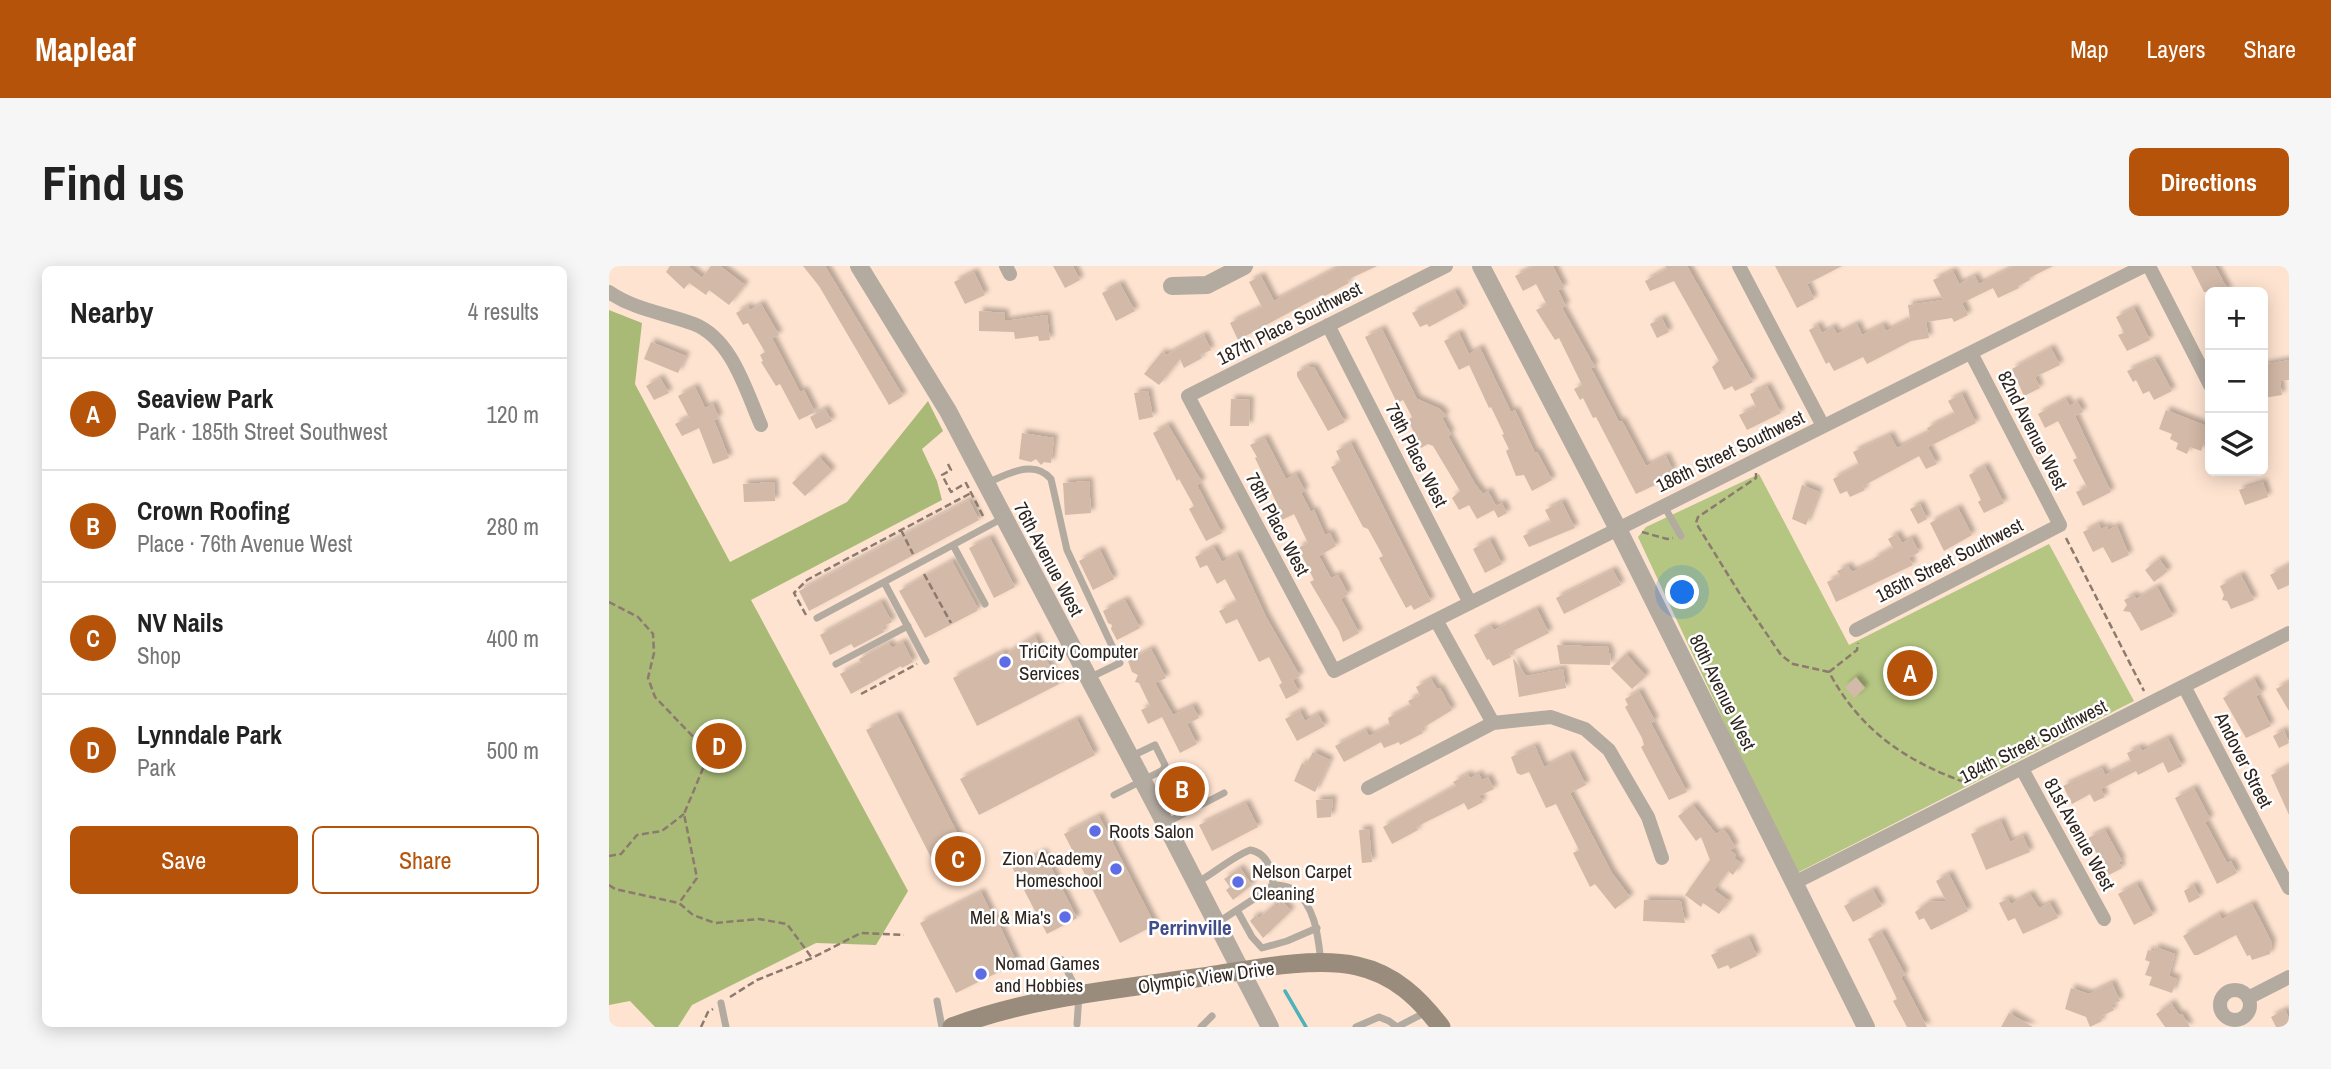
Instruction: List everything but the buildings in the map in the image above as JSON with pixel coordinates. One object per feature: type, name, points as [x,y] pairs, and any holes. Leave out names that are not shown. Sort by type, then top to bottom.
[{"type":"main road","name":"Olympic View Drive","points":[[952,1027],[987,1014],[1079,995],[1321,962],[1358,966],[1380,973],[1407,990],[1441,1027]]},
{"type":"street","name":"76th Avenue West","points":[[859,266],[948,411],[978,488],[1004,517],[1270,1027]]},
{"type":"street","points":[[1172,286],[1207,285],[1244,266]]},
{"type":"street","name":"187th Place Southwest","points":[[1188,396],[1446,266]]},
{"type":"street","name":"80th Avenue West","points":[[1481,266],[1625,531],[1866,1027]]},
{"type":"street","points":[[1739,266],[1823,426]]},
{"type":"street","points":[[2147,266],[2205,376]]},
{"type":"street","name":"186th Street Southwest","points":[[1334,671],[1625,531],[1664,505],[2147,266]]},
{"type":"street","points":[[609,292],[625,303],[697,325],[717,338],[735,368],[761,425]]},
{"type":"street","name":"79th Place West","points":[[1328,325],[1471,603]]},
{"type":"street","name":"82nd Avenue West","points":[[1971,353],[2060,525]]},
{"type":"street","name":"78th Place West","points":[[1188,396],[1334,671]]},
{"type":"street","name":"185th Street Southwest","points":[[1856,630],[2060,525]]},
{"type":"street","points":[[1436,620],[1493,723]]},
{"type":"street","name":"184th Street Southwest","points":[[1794,883],[2289,633]]},
{"type":"street","name":"Andover Street","points":[[2184,686],[2289,888]]},
{"type":"street","points":[[1369,788],[1493,723],[1551,717],[1585,729],[1609,750],[1648,817],[1661,858]]},
{"type":"street","name":"81st Avenue West","points":[[2022,769],[2104,919]]},
{"type":"street","points":[[2248,998],[2289,977]]},
{"type":"lane","points":[[978,488],[1029,468],[1043,471],[1051,479],[1067,550],[1120,663],[1088,678]]},
{"type":"lane","points":[[1664,505],[1681,536]]},
{"type":"lane","points":[[817,618],[1004,517]]},
{"type":"lane","points":[[953,545],[985,604]]},
{"type":"lane","points":[[884,582],[908,626],[923,662]]},
{"type":"lane","points":[[836,664],[908,626]]},
{"type":"lane","points":[[1114,795],[1163,770],[1165,765],[1155,745],[1130,757]]},
{"type":"lane","points":[[1165,823],[1224,793]]},
{"type":"lane","points":[[1196,883],[1215,873],[1236,855],[1249,850],[1256,851],[1266,859],[1272,871],[1273,884],[1269,890],[1216,923]]},
{"type":"lane","points":[[1273,884],[1292,889],[1305,902],[1317,928],[1321,962]]},
{"type":"lane","points":[[1237,910],[1252,937],[1262,948],[1287,942],[1317,928]]},
{"type":"lane","points":[[1287,942],[1295,964]]},
{"type":"lane","points":[[1062,960],[1079,995],[1077,1024]]},
{"type":"lane","points":[[937,1000],[942,1027]]},
{"type":"lane","points":[[721,1003],[726,1027]]},
{"type":"lane","points":[[1356,1027],[1378,1017],[1397,1027],[1428,1011]]},
{"type":"lane","points":[[1201,1027],[1212,1016]]},
{"type":"path","points":[[1756,460],[1756,478],[1698,517],[1696,523],[1781,655],[1793,664],[1829,672],[1856,712],[1889,746],[1936,772],[1982,789]]},
{"type":"path","points":[[948,464],[951,470],[942,475],[951,492],[966,483],[978,488]]},
{"type":"path","points":[[978,488],[985,519]]},
{"type":"path","points":[[806,615],[794,593],[807,580],[978,488]]},
{"type":"path","points":[[2060,525],[2150,703]]},
{"type":"path","points":[[901,530],[915,556]]},
{"type":"path","points":[[1625,531],[1641,531],[1667,539],[1681,536]]},
{"type":"path","points":[[924,574],[951,623]]},
{"type":"path","points":[[609,602],[638,617],[653,634],[654,653],[648,678],[655,697],[702,746],[704,766],[684,814],[662,831],[637,835],[621,854],[609,856]]},
{"type":"path","points":[[1829,672],[1857,650],[1859,639],[1856,630]]},
{"type":"path","points":[[862,694],[923,662]]},
{"type":"path","points":[[679,903],[697,878],[684,814]]},
{"type":"path","points":[[609,885],[615,889],[679,903],[693,915],[715,923],[759,919],[787,923],[811,958]]},
{"type":"path","points":[[701,1027],[708,1012],[757,980],[811,958],[861,933],[904,935]]},
{"type":"green space","points":[[609,310],[642,323],[635,384],[730,562],[847,502],[928,401],[943,431],[922,449],[937,481],[942,500],[751,600],[908,891],[876,945],[816,943],[692,1005],[678,1027],[655,1027],[630,1001],[609,1005]]},
{"type":"green space","points":[[1759,474],[1849,645],[2049,544],[2134,701],[1795,874],[1638,537],[1646,527]]},
{"type":"waterway","points":[[1285,991],[1306,1027]]},
{"type":"place","name":"TriCity Computer Services","points":[[1005,662]]},
{"type":"place","name":"Seaview Park","points":[[1910,673]]},
{"type":"place","name":"Lynndale Park","points":[[719,746]]},
{"type":"place","name":"Crown Roofing","points":[[1182,789]]},
{"type":"place","name":"Roots Salon","points":[[1095,831]]},
{"type":"place","name":"NV Nails","points":[[958,859]]},
{"type":"place","name":"Zion Academy Homeschool","points":[[1116,869]]},
{"type":"place","name":"Nelson Carpet Cleaning","points":[[1238,882]]},
{"type":"place","name":"Mel & Mia's","points":[[1065,917]]},
{"type":"place","name":"Nomad Games and Hobbies","points":[[981,974]]},
{"type":"district","name":"Perrinville","points":[[1190,927]]}]
